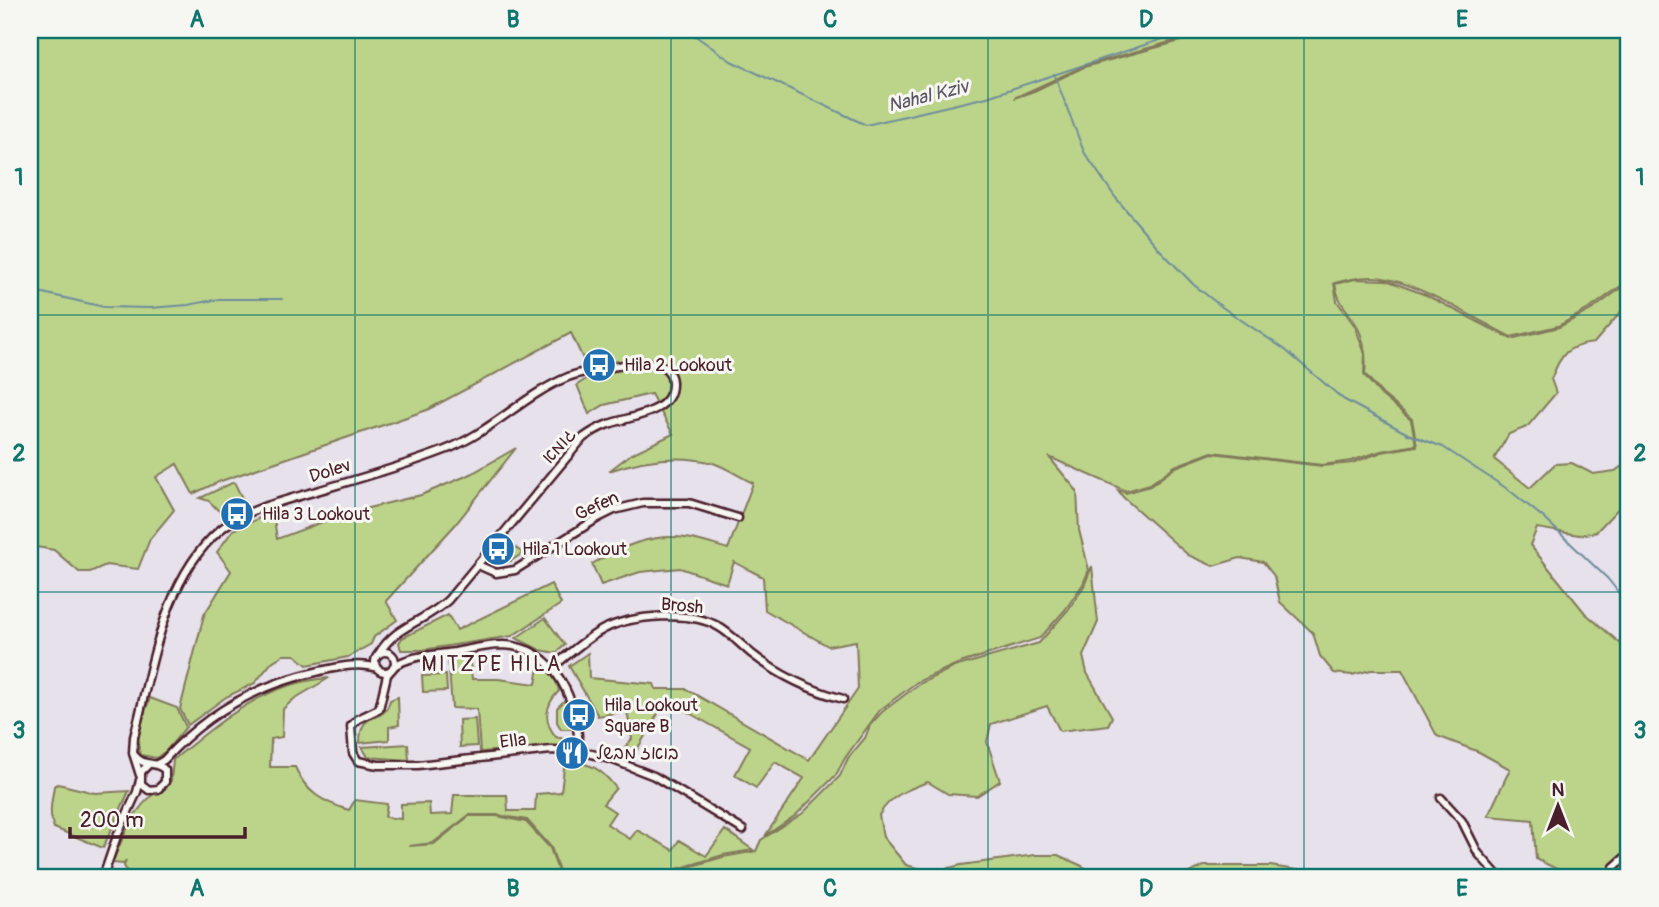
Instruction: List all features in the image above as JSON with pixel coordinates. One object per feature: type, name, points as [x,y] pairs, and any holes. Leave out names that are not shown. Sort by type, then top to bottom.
[{"type":"street","name":"Dolev","points":[[133,753],[134,737],[172,600],[179,583],[198,554],[225,526],[263,507],[458,445],[568,377],[644,363],[660,365],[671,376]]},
{"type":"street","name":"גומא","points":[[392,635],[440,607],[583,438],[607,424],[660,407],[669,397],[671,376]]},
{"type":"street","name":"Gefen","points":[[478,565],[496,573],[515,570],[598,518],[614,510],[643,503],[689,503],[738,518]]},
{"type":"street","name":"Brosh","points":[[553,667],[597,633],[616,624],[659,617],[691,618],[719,626],[783,676],[816,691],[843,699]]},
{"type":"street","points":[[383,690],[392,668],[388,643],[392,635]]},
{"type":"street","points":[[383,690],[377,657],[392,635]]},
{"type":"street","points":[[133,753],[138,760],[148,765],[157,764],[199,726],[249,695],[299,675],[354,666],[384,652],[412,658],[504,645],[528,651],[553,667],[569,697],[577,728],[579,751]]},
{"type":"street","points":[[354,666],[392,668],[412,658]]},
{"type":"street","name":"Ella","points":[[383,690],[379,709],[358,719],[351,726],[355,759],[366,764],[437,764],[551,750],[579,751],[613,760],[654,776],[743,830]]},
{"type":"street","points":[[134,801],[146,792],[162,787],[171,752]]},
{"type":"street","points":[[133,753],[144,787],[154,790]]},
{"type":"street","points":[[157,764],[166,773]]},
{"type":"street","points":[[103,877],[117,836],[134,801],[140,777],[148,765]]},
{"type":"street","points":[[1441,798],[1462,821],[1478,853],[1499,877]]},
{"type":"street","points":[[1612,877],[1614,867],[1629,854]]},
{"type":"green space","points":[[30,30],[682,30],[691,36],[684,30],[1229,30],[1188,37],[1084,66],[1014,98],[1084,67],[1188,39],[1235,30],[1629,30],[1629,280],[1592,307],[1558,326],[1511,337],[1435,297],[1388,279],[1361,278],[1334,283],[1337,301],[1355,326],[1365,354],[1364,375],[1381,395],[1411,420],[1416,445],[1381,451],[1351,461],[1322,465],[1212,452],[1175,466],[1150,484],[1126,491],[1049,457],[1077,491],[1079,530],[1089,570],[1065,610],[1040,638],[957,664],[917,682],[880,710],[836,775],[796,815],[765,836],[804,778],[775,762],[756,788],[735,775],[750,747],[666,700],[635,753],[625,747],[632,739],[627,711],[598,716],[569,666],[588,653],[589,678],[654,684],[656,689],[686,689],[809,760],[858,689],[856,641],[828,646],[765,610],[763,577],[734,562],[727,584],[680,568],[640,572],[601,585],[592,564],[637,543],[673,537],[728,549],[753,483],[718,465],[700,460],[647,461],[609,471],[631,454],[673,434],[651,394],[604,405],[589,414],[577,385],[591,376],[571,333],[427,410],[218,482],[193,494],[177,464],[156,477],[174,510],[150,539],[138,569],[106,565],[90,572],[79,572],[54,550],[30,546]]},
{"type":"green space","points":[[1355,279],[1386,280],[1426,295],[1511,339],[1559,327],[1593,309],[1629,282],[1627,305],[1594,343],[1577,346],[1566,353],[1551,379],[1556,393],[1527,427],[1509,434],[1494,459],[1530,488],[1555,464],[1572,463],[1593,474],[1615,471],[1629,461],[1629,497],[1596,532],[1579,535],[1537,528],[1530,545],[1585,613],[1629,651],[1629,877],[1573,877],[1536,859],[1533,820],[1488,816],[1510,769],[1479,752],[1437,736],[1402,670],[1371,670],[1352,675],[1334,673],[1320,656],[1313,633],[1280,602],[1274,576],[1263,562],[1240,558],[1213,566],[1188,555],[1118,490],[1126,493],[1150,486],[1176,467],[1212,453],[1322,466],[1352,463],[1382,452],[1417,446],[1412,419],[1382,394],[1365,374],[1361,336],[1341,301],[1335,284]]},
{"type":"green space","points":[[516,448],[455,525],[386,601],[397,620],[374,637],[371,644],[348,657],[307,665],[295,655],[283,655],[272,662],[255,683],[226,697],[188,725],[180,709],[204,615],[231,571],[217,552],[233,530],[273,512],[277,539],[344,514],[421,495],[471,474]]},
{"type":"green space","points":[[234,482],[246,506],[225,517],[209,501],[200,498]]},
{"type":"green space","points":[[507,542],[523,553],[511,561],[496,561],[493,557]]},
{"type":"green space","points":[[1092,566],[1098,622],[1083,656],[1087,673],[1112,717],[1108,725],[1060,731],[1047,706],[991,724],[987,742],[1000,781],[977,796],[948,794],[928,782],[894,798],[879,815],[883,837],[906,865],[933,872],[961,865],[1035,855],[1058,855],[1100,877],[654,877],[723,857],[756,851],[761,840],[803,813],[840,776],[848,758],[882,712],[919,684],[954,667],[1039,643],[1068,610],[1084,586]]},
{"type":"green space","points":[[551,584],[561,604],[512,636],[422,650],[401,650],[399,643],[402,638],[448,615],[457,630]]},
{"type":"green space","points":[[545,618],[565,645],[556,653],[540,650],[516,638]]},
{"type":"green space","points":[[469,654],[472,679],[536,684],[540,662],[544,665],[555,679],[559,691],[548,707],[549,725],[556,737],[570,740],[573,745],[480,752],[477,709],[452,708],[448,656]]},
{"type":"green space","points":[[446,675],[447,691],[423,692],[422,676]]},
{"type":"green space","points":[[329,678],[294,699],[283,709],[282,737],[271,739],[270,767],[295,767],[304,784],[331,804],[349,810],[355,800],[387,804],[385,817],[401,819],[401,804],[429,803],[430,815],[452,814],[454,795],[507,795],[508,811],[535,811],[536,794],[561,792],[565,760],[582,763],[600,771],[616,788],[603,804],[615,812],[607,824],[630,839],[637,830],[673,850],[679,840],[706,856],[725,830],[753,850],[723,855],[651,877],[561,877],[551,847],[527,820],[497,815],[469,815],[433,843],[409,846],[434,844],[469,816],[497,816],[526,822],[550,848],[560,877],[130,877],[124,866],[126,860],[123,864],[112,863],[134,816],[149,798],[171,781],[173,760],[226,718],[264,695],[306,681]]},
{"type":"green space","points":[[398,697],[399,725],[389,727],[389,740],[360,743],[364,724],[383,713],[390,700]]},
{"type":"green space","points":[[150,698],[177,708],[186,727],[166,751],[156,758],[141,755],[138,741],[140,726]]},
{"type":"green space","points":[[565,700],[573,729],[561,729],[557,722],[557,708]]},
{"type":"green space","points":[[475,719],[477,746],[460,747],[459,720]]},
{"type":"green space","points":[[408,744],[409,760],[368,757],[362,747]]},
{"type":"green space","points":[[58,784],[95,793],[129,791],[103,848],[54,828],[51,807],[54,786]]},
{"type":"green space","points":[[1204,866],[1270,866],[1325,874],[1325,877],[1181,877]]},
{"type":"waterway","name":"Nahal Kziv","points":[[687,30],[731,61],[866,125],[987,97],[1190,30]]},
{"type":"waterway","points":[[1054,74],[1084,152],[1115,197],[1194,285],[1284,349],[1343,399],[1408,434],[1443,447],[1509,490],[1544,518],[1608,579],[1629,606]]},
{"type":"waterway","points":[[30,290],[104,307],[150,308],[219,299],[282,299]]},
{"type":"place","name":"Hila 2 Lookout","points":[[599,365]]},
{"type":"place","name":"Hila 3 Lookout","points":[[237,514]]},
{"type":"place","name":"Hila 1 Lookout","points":[[498,549]]},
{"type":"place","name":"Hila Lookout Square B","points":[[579,715]]},
{"type":"place","name":"בואז מבשל","points":[[572,753]]},
{"type":"district","name":"MITZPE HILA","points":[[492,664]]}]
